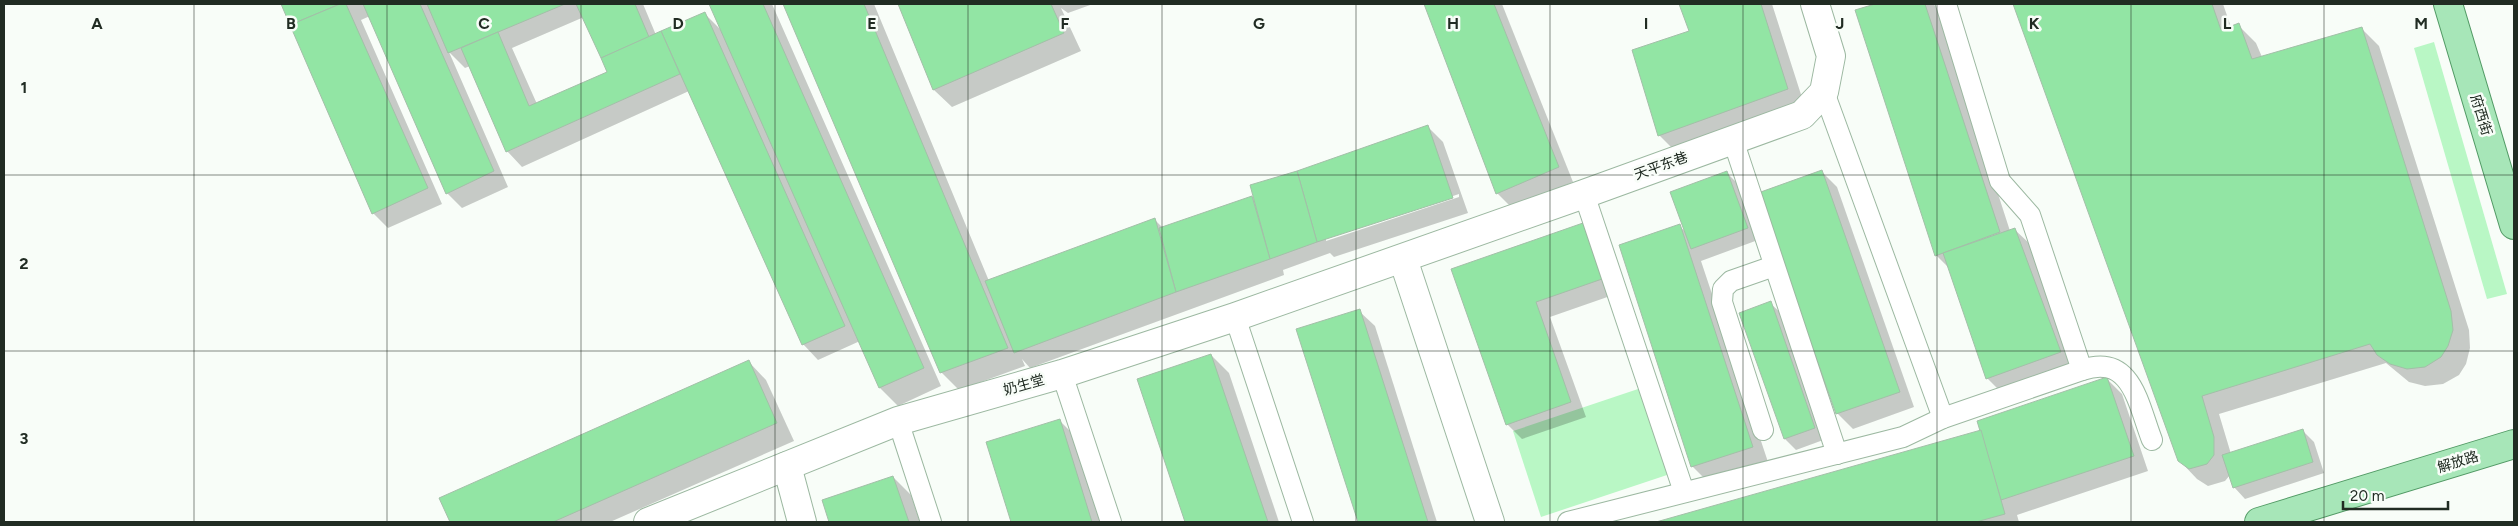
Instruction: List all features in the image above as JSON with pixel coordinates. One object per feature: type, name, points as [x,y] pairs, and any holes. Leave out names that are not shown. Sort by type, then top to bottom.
[{"type":"main road","name":"府西街","points":[[2448,4],[2514,225]]},
{"type":"main road","name":"解放路","points":[[2259,522],[2514,444]]},
{"type":"street","points":[[1821,6],[1831,56],[1824,92]]},
{"type":"street","name":"天平东巷","points":[[1403,259],[1802,115],[1824,92]]},
{"type":"street","points":[[1403,259],[1490,522]]},
{"type":"street","name":"奶生堂","points":[[648,522],[898,421],[1062,374],[1403,259]]},
{"type":"street","points":[[787,466],[802,522]]},
{"type":"lane","points":[[1946,4],[2000,182],[2030,215],[2082,370]]},
{"type":"lane","points":[[1824,92],[1943,418]]},
{"type":"lane","points":[[1733,140],[1837,454]]},
{"type":"lane","points":[[1584,194],[1684,492]]},
{"type":"lane","points":[[1763,430],[1722,302],[1723,289],[1731,281],[1774,266]]},
{"type":"lane","points":[[1235,317],[1303,522]]},
{"type":"lane","points":[[1568,522],[1903,437],[1943,418],[2103,364],[2124,373],[2130,382],[2152,440]]},
{"type":"lane","points":[[1062,374],[1112,522]]},
{"type":"lane","points":[[898,421],[931,522]]},
{"type":"green space","points":[[2434,42],[2507,294],[2487,299],[2414,48]]},
{"type":"green space","points":[[1641,388],[1670,474],[1541,517],[1513,431]]},
{"type":"building","points":[[281,4],[340,4],[290,25]]},
{"type":"building","points":[[340,4],[346,4],[428,188],[372,214],[290,25]]},
{"type":"building","points":[[363,4],[420,4],[494,171],[446,194]]},
{"type":"building","points":[[427,4],[565,4],[448,53]]},
{"type":"building","points":[[576,4],[635,4],[649,37],[601,58]]},
{"type":"building","points":[[709,4],[763,4],[924,368],[879,388]]},
{"type":"building","points":[[783,4],[864,4],[1008,348],[940,373]]},
{"type":"building","points":[[898,4],[1051,4],[1064,33],[933,90]]},
{"type":"building","points":[[1424,4],[1494,4],[1559,167],[1496,194]]},
{"type":"building","points":[[1679,4],[1761,4],[1788,89],[1658,136],[1632,50],[1689,31]]},
{"type":"building","points":[[1875,4],[1925,4],[2000,232],[1935,256],[1855,10]]},
{"type":"building","points":[[2013,4],[2212,4],[2221,30],[2239,23],[2252,59],[2362,27],[2451,311],[2453,330],[2448,346],[2441,357],[2425,367],[2407,369],[2390,364],[2377,355],[2370,344],[2202,396],[2214,437],[2214,455],[2207,464],[2189,469],[2178,461]]},
{"type":"building","points":[[705,12],[845,326],[802,345],[661,31]]},
{"type":"building","points":[[661,31],[680,74],[506,152],[461,48],[498,32],[529,106],[607,72],[601,58]]},
{"type":"building","points":[[1428,125],[1453,198],[1317,242],[1297,171]]},
{"type":"building","points":[[1822,170],[1900,392],[1836,414],[1758,193]]},
{"type":"building","points":[[1297,171],[1317,242],[1270,259],[1250,185]]},
{"type":"building","points":[[1727,171],[1748,228],[1691,249],[1670,192]]},
{"type":"building","points":[[1252,196],[1270,259],[1176,292],[1159,228]]},
{"type":"building","points":[[1155,218],[1176,292],[1014,353],[985,281]]},
{"type":"building","points":[[1583,223],[1602,279],[1536,302],[1571,402],[1506,425],[1451,269]]},
{"type":"building","points":[[1680,224],[1753,447],[1691,467],[1619,245]]},
{"type":"building","points":[[2015,228],[2061,352],[1986,379],[1943,253]]},
{"type":"building","points":[[1771,301],[1815,428],[1784,439],[1739,313]]},
{"type":"building","points":[[1360,309],[1428,522],[1358,522],[1296,329]]},
{"type":"building","points":[[1211,354],[1268,522],[1185,522],[1137,379]]},
{"type":"building","points":[[749,360],[777,423],[553,522],[450,522],[439,498]]},
{"type":"building","points":[[2107,377],[2134,456],[2001,500],[1977,421]]},
{"type":"building","points":[[1060,419],[1092,522],[1011,522],[986,442]]},
{"type":"building","points":[[2303,429],[2313,462],[2233,488],[2222,455]]},
{"type":"building","points":[[1981,430],[2005,514],[1976,522],[1656,522]]},
{"type":"building","points":[[893,476],[909,522],[829,522],[822,500]]}]
